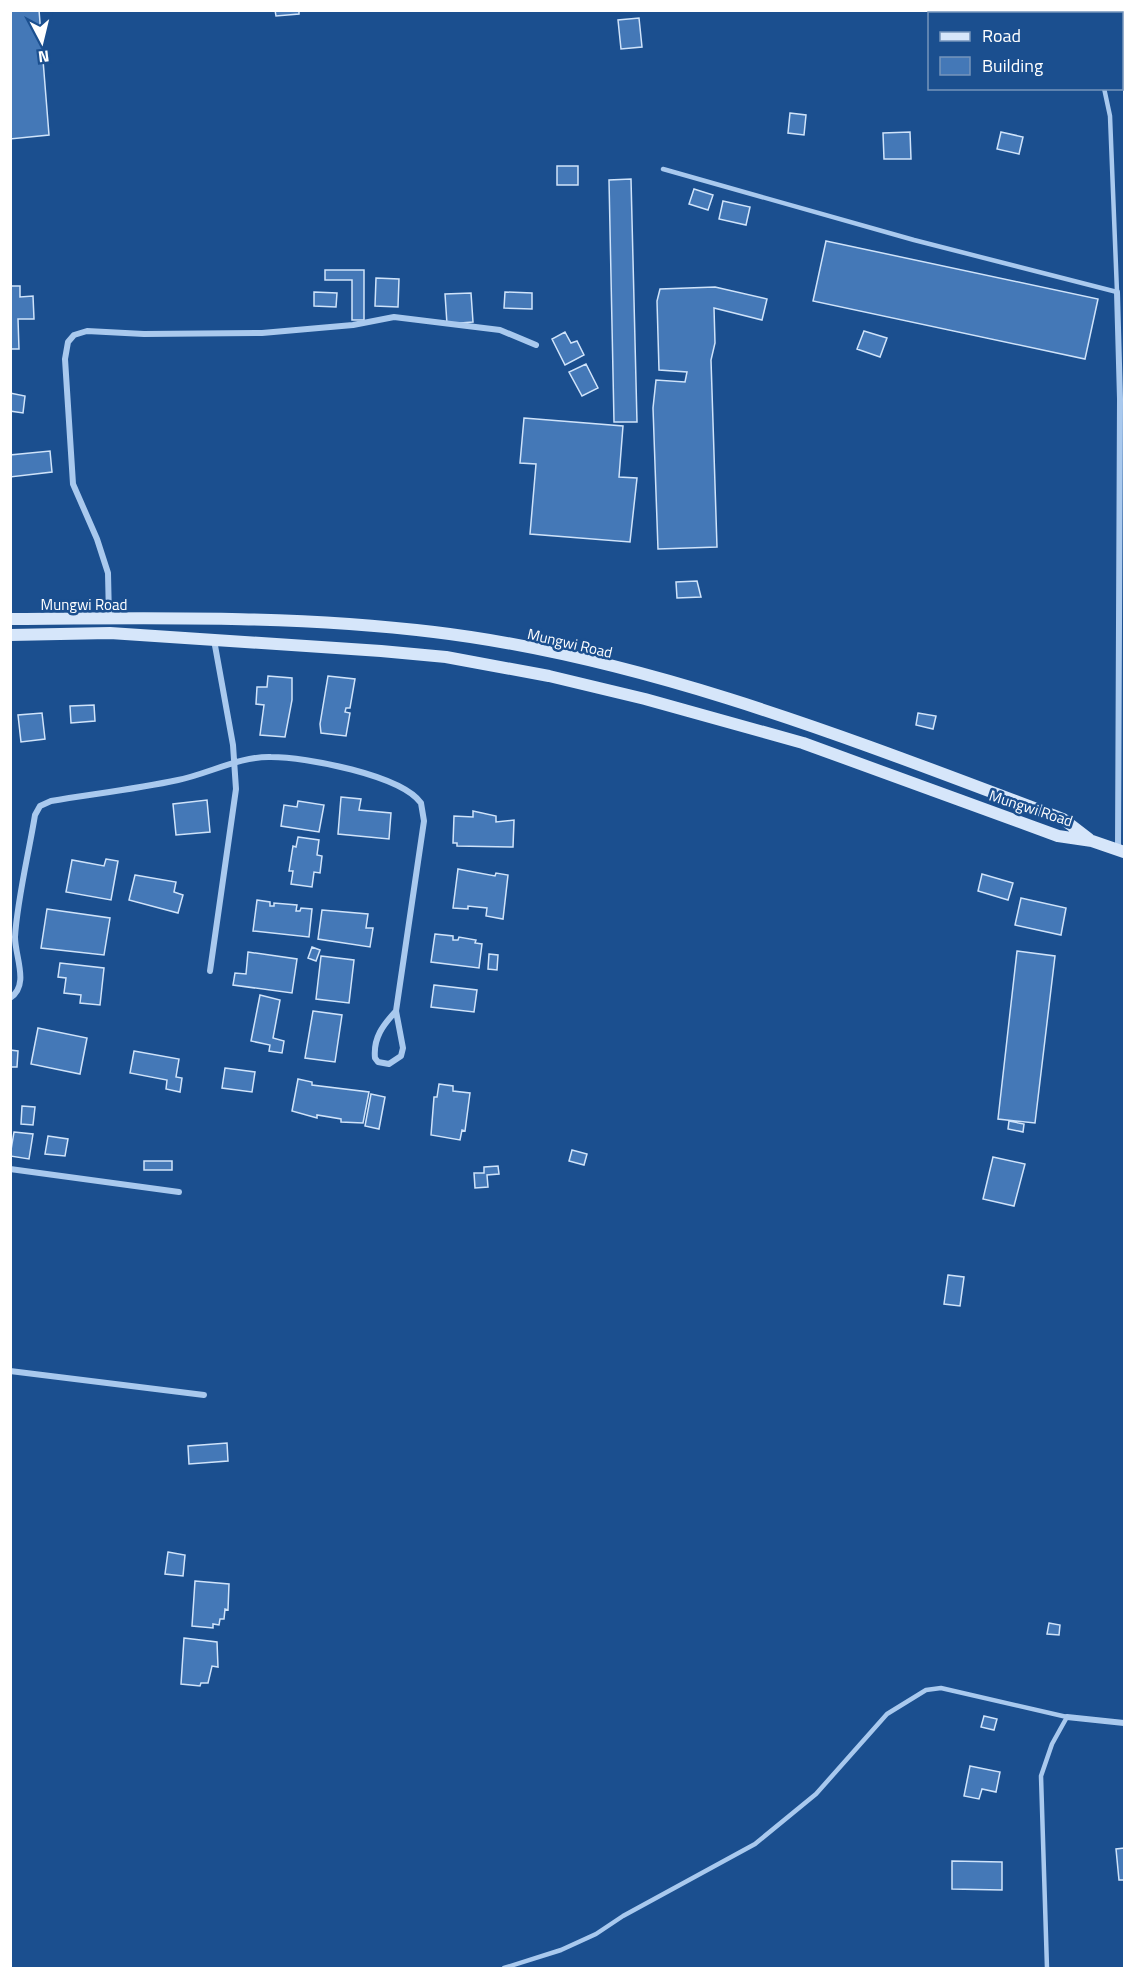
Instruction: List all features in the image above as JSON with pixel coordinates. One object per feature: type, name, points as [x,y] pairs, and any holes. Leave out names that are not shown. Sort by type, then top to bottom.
[{"type":"main road","name":"Mungwi Road","points":[[10,619],[219,619],[382,627],[436,632],[555,653],[657,679],[807,722],[1063,819],[1092,841]]},
{"type":"main road","name":"Mungwi Road","points":[[10,635],[110,633],[446,657],[549,676],[645,699],[803,743],[1058,836],[1092,841],[1121,851]]},
{"type":"street","points":[[1118,292],[1121,851]]},
{"type":"street","points":[[109,619],[108,573],[97,539],[73,484],[65,359],[68,342],[74,334],[87,331],[144,334],[262,333],[353,326],[394,317],[500,330],[536,345]]},
{"type":"street","points":[[210,970],[236,789],[235,764],[214,640]]},
{"type":"street","points":[[10,998],[16,994],[21,983],[15,938],[35,814],[40,806],[51,801],[178,780],[235,764],[271,757],[357,771],[402,786],[421,803],[424,821],[396,1011],[403,1036],[401,1056],[389,1064],[378,1062],[375,1058],[376,1041],[383,1025],[396,1011]]},
{"type":"street","points":[[10,945],[15,938]]},
{"type":"street","points":[[10,1169],[179,1192]]},
{"type":"street","points":[[10,1371],[204,1395]]},
{"type":"street","points":[[1067,1717],[1125,1723]]},
{"type":"lane","points":[[663,169],[914,240],[1118,292],[1110,128],[1104,90]]},
{"type":"lane","points":[[504,1968],[561,1950],[596,1934],[623,1916],[755,1844],[816,1794],[863,1744],[887,1714],[926,1690],[941,1688],[1067,1717],[1052,1744],[1041,1776],[1047,1968]]},
{"type":"building","points":[[10,10],[39,10],[49,135],[10,139]]},
{"type":"building","points":[[275,10],[299,10],[299,14],[276,16]]},
{"type":"building","points":[[639,18],[642,47],[621,49],[618,20]]},
{"type":"building","points":[[790,113],[806,115],[804,135],[788,133]]},
{"type":"building","points":[[910,132],[911,159],[884,159],[883,133]]},
{"type":"building","points":[[1001,132],[1023,137],[1019,154],[997,149]]},
{"type":"building","points":[[557,166],[578,166],[578,185],[557,185]]},
{"type":"building","points":[[631,179],[637,422],[614,422],[609,180]]},
{"type":"building","points":[[694,189],[713,195],[708,210],[689,204]]},
{"type":"building","points":[[723,201],[750,207],[746,225],[719,219]]},
{"type":"building","points":[[826,241],[1098,299],[1085,359],[813,301]]},
{"type":"building","points":[[325,270],[364,270],[364,320],[352,320],[352,280],[325,280]]},
{"type":"building","points":[[376,278],[399,279],[398,307],[375,306]]},
{"type":"building","points":[[10,286],[20,286],[20,297],[33,296],[34,319],[18,319],[19,349],[10,349]]},
{"type":"building","points":[[715,287],[767,299],[762,320],[714,308],[715,343],[711,360],[717,547],[658,549],[653,408],[656,380],[685,382],[687,372],[659,370],[657,301],[660,289]]},
{"type":"building","points":[[314,292],[337,293],[336,307],[314,306]]},
{"type":"building","points":[[505,292],[532,293],[532,309],[504,308]]},
{"type":"building","points":[[471,293],[473,322],[447,324],[445,294]]},
{"type":"building","points":[[864,331],[887,338],[880,357],[857,349]]},
{"type":"building","points":[[565,332],[571,343],[577,341],[584,355],[565,365],[552,339]]},
{"type":"building","points":[[586,364],[598,388],[582,396],[569,372]]},
{"type":"building","points":[[10,393],[25,396],[23,413],[10,411]]},
{"type":"building","points":[[524,418],[623,426],[619,477],[637,478],[630,542],[530,534],[536,464],[520,463]]},
{"type":"building","points":[[50,451],[52,472],[10,477],[10,455]]},
{"type":"building","points":[[697,581],[701,597],[677,598],[676,582]]},
{"type":"building","points":[[268,676],[292,678],[292,700],[285,737],[260,735],[264,705],[256,704],[257,687],[267,687]]},
{"type":"building","points":[[328,676],[355,679],[350,708],[346,708],[345,712],[350,713],[346,736],[321,733],[320,724]]},
{"type":"building","points":[[94,705],[95,721],[71,723],[70,706]]},
{"type":"building","points":[[42,713],[45,739],[21,742],[18,715]]},
{"type":"building","points":[[918,713],[936,716],[933,729],[916,725]]},
{"type":"building","points":[[341,797],[361,799],[359,810],[391,813],[389,839],[338,834]]},
{"type":"building","points":[[207,800],[210,832],[176,835],[173,804]]},
{"type":"building","points":[[298,801],[324,805],[319,832],[281,826],[284,805],[297,807]]},
{"type":"building","points":[[473,811],[496,816],[496,822],[514,820],[513,847],[457,846],[457,843],[453,843],[454,816],[473,817]]},
{"type":"building","points":[[298,837],[319,840],[317,855],[322,856],[320,873],[314,872],[312,887],[291,884],[293,871],[289,871],[293,846],[296,847]]},
{"type":"building","points":[[106,859],[118,861],[111,900],[66,892],[72,860],[104,866]]},
{"type":"building","points":[[458,869],[495,876],[496,873],[508,875],[503,919],[486,916],[487,908],[468,906],[468,909],[453,908]]},
{"type":"building","points":[[982,874],[1013,883],[1008,900],[978,891]]},
{"type":"building","points":[[135,875],[176,882],[174,892],[183,895],[178,913],[129,900]]},
{"type":"building","points":[[1021,898],[1066,908],[1061,935],[1015,925]]},
{"type":"building","points":[[257,900],[270,902],[270,906],[274,906],[274,903],[297,905],[296,911],[300,911],[301,908],[312,909],[309,937],[253,931]]},
{"type":"building","points":[[47,909],[110,918],[104,955],[41,948]]},
{"type":"building","points":[[322,910],[368,914],[366,928],[373,928],[370,947],[318,939]]},
{"type":"building","points":[[435,934],[453,936],[453,940],[458,940],[459,937],[476,940],[475,943],[482,944],[479,968],[431,962]]},
{"type":"building","points":[[312,947],[320,950],[316,961],[308,958]]},
{"type":"building","points":[[1017,951],[1055,956],[1035,1123],[998,1119]]},
{"type":"building","points":[[248,952],[297,959],[292,993],[233,985],[235,973],[246,974]]},
{"type":"building","points":[[489,954],[498,955],[497,970],[488,969]]},
{"type":"building","points":[[321,956],[354,960],[349,1003],[316,999]]},
{"type":"building","points":[[60,963],[104,968],[100,1005],[80,1003],[81,995],[64,993],[66,978],[58,977]]},
{"type":"building","points":[[434,985],[477,990],[474,1012],[431,1007]]},
{"type":"building","points":[[260,995],[280,1000],[273,1038],[284,1041],[282,1053],[269,1051],[270,1045],[251,1041]]},
{"type":"building","points":[[313,1011],[342,1015],[335,1062],[305,1058]]},
{"type":"building","points":[[38,1028],[87,1038],[80,1074],[31,1064]]},
{"type":"building","points":[[10,1050],[18,1051],[17,1067],[10,1067]]},
{"type":"building","points":[[134,1051],[179,1059],[176,1077],[182,1078],[180,1092],[166,1089],[167,1080],[130,1073]]},
{"type":"building","points":[[225,1068],[255,1072],[252,1092],[222,1088]]},
{"type":"building","points":[[298,1079],[312,1082],[312,1085],[369,1092],[363,1123],[341,1122],[341,1119],[317,1115],[317,1118],[292,1111]]},
{"type":"building","points":[[439,1084],[453,1086],[453,1091],[470,1093],[465,1131],[462,1130],[460,1140],[431,1135],[434,1097],[437,1097]]},
{"type":"building","points":[[371,1094],[385,1097],[379,1129],[365,1126]]},
{"type":"building","points":[[22,1106],[35,1107],[33,1125],[21,1124]]},
{"type":"building","points":[[1009,1121],[1024,1124],[1023,1132],[1008,1129]]},
{"type":"building","points":[[14,1132],[33,1134],[29,1159],[10,1156]]},
{"type":"building","points":[[48,1136],[68,1139],[65,1156],[45,1154]]},
{"type":"building","points":[[572,1150],[587,1154],[584,1165],[569,1161]]},
{"type":"building","points":[[993,1157],[1025,1164],[1014,1206],[983,1199]]},
{"type":"building","points":[[144,1161],[172,1161],[172,1170],[144,1170]]},
{"type":"building","points":[[498,1166],[499,1174],[487,1175],[488,1187],[475,1188],[474,1173],[484,1173],[484,1167]]},
{"type":"building","points":[[948,1275],[964,1277],[960,1306],[944,1304]]},
{"type":"building","points":[[227,1443],[228,1461],[189,1464],[188,1446]]},
{"type":"building","points":[[168,1552],[185,1555],[183,1576],[165,1574]]},
{"type":"building","points":[[195,1581],[229,1584],[228,1610],[225,1609],[224,1619],[220,1619],[219,1625],[213,1624],[213,1628],[192,1626]]},
{"type":"building","points":[[1049,1623],[1060,1625],[1059,1635],[1047,1634]]},
{"type":"building","points":[[184,1638],[217,1642],[218,1667],[212,1666],[208,1683],[201,1683],[200,1686],[181,1684]]},
{"type":"building","points":[[984,1716],[997,1719],[994,1730],[981,1727]]},
{"type":"building","points":[[970,1766],[1000,1772],[996,1792],[982,1789],[979,1799],[964,1796]]},
{"type":"building","points":[[1124,1848],[1124,1880],[1119,1880],[1116,1849]]},
{"type":"building","points":[[952,1861],[1002,1862],[1002,1890],[952,1889]]}]
